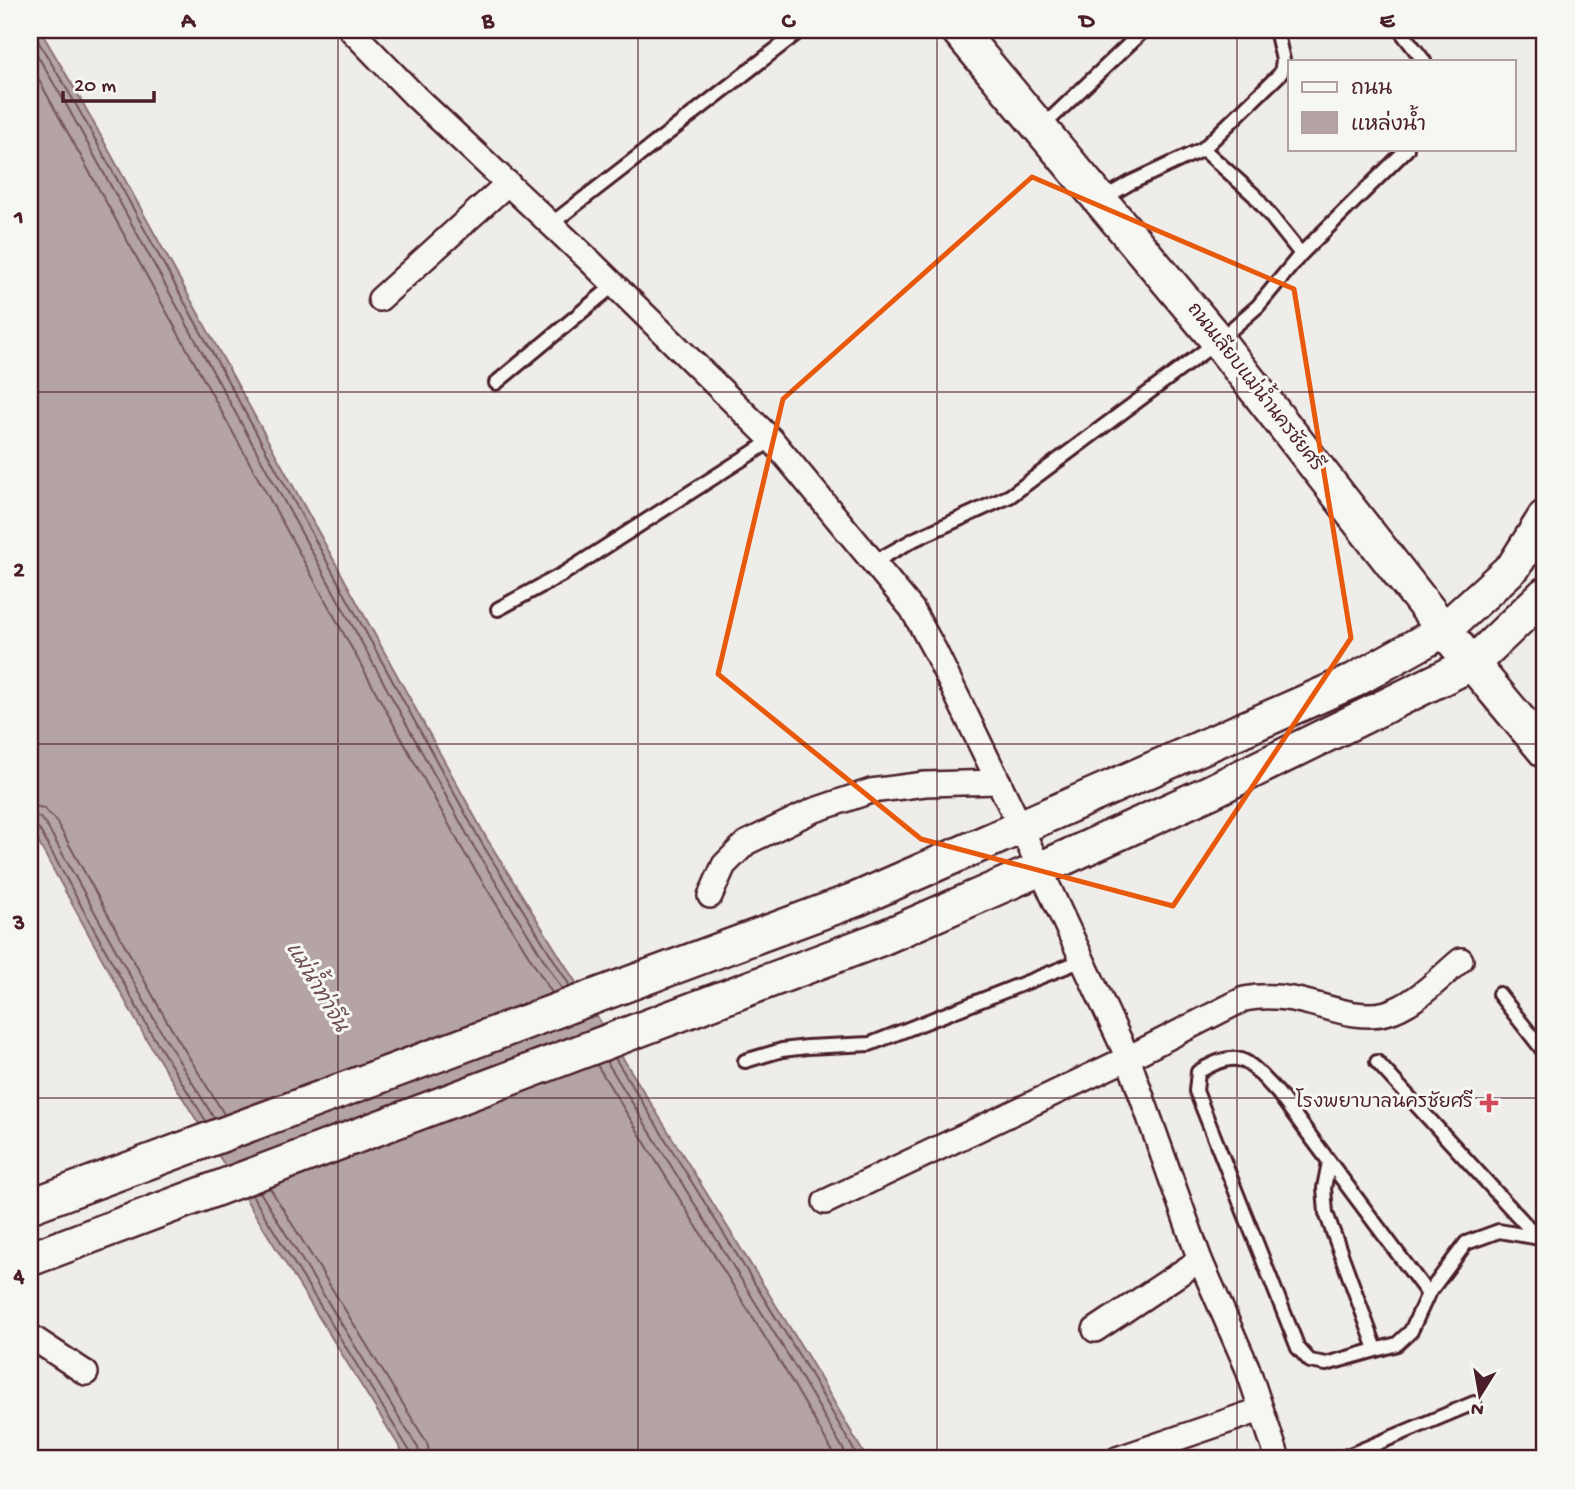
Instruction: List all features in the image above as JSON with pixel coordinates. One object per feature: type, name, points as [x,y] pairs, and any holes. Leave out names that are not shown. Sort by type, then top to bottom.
[{"type":"main road","name":"ถนนเลียบแม่น้ำนครชัยศรี","points":[[958,30],[1219,341],[1444,630],[1545,751]]},
{"type":"main road","points":[[30,1206],[857,899],[1353,681],[1444,630],[1514,566],[1545,517]]},
{"type":"main road","points":[[30,1259],[880,939],[1040,869],[1210,792],[1473,663],[1545,594]]},
{"type":"street","points":[[351,30],[415,96],[551,224],[772,440],[912,609],[999,782],[1128,1058],[1200,1260],[1247,1367],[1278,1459]]},
{"type":"street","points":[[380,299],[508,183]]},
{"type":"street","points":[[710,896],[724,865],[746,843],[812,811],[871,791],[925,784],[999,782]]},
{"type":"street","points":[[825,1202],[1128,1058],[1224,1009],[1252,998],[1290,998],[1363,1015],[1386,1013],[1405,1004],[1461,960]]},
{"type":"street","points":[[1095,1330],[1200,1260]]},
{"type":"street","points":[[30,1336],[86,1373]]},
{"type":"street","points":[[1117,1459],[1260,1410]]},
{"type":"lane","points":[[551,224],[801,30]]},
{"type":"lane","points":[[1041,128],[1144,30]]},
{"type":"lane","points":[[1101,200],[1130,183],[1203,149],[1281,73],[1283,60],[1276,30]]},
{"type":"lane","points":[[1400,30],[1423,60]]},
{"type":"lane","points":[[1203,149],[1254,195],[1301,254]]},
{"type":"lane","points":[[874,562],[915,539],[1010,496],[1219,341],[1258,306],[1301,254],[1406,150]]},
{"type":"lane","points":[[496,383],[614,285]]},
{"type":"lane","points":[[498,610],[564,574],[772,440]]},
{"type":"lane","points":[[745,1060],[782,1050],[870,1044],[1083,960]]},
{"type":"lane","points":[[1499,994],[1545,1054]]},
{"type":"lane","points":[[1428,1294],[1278,1093],[1245,1062],[1233,1057],[1220,1059],[1198,1072],[1196,1091],[1298,1349],[1310,1361],[1326,1364],[1397,1344],[1410,1331],[1428,1294],[1466,1243],[1499,1231],[1541,1238]]},
{"type":"lane","points":[[1377,1062],[1541,1238]]},
{"type":"lane","points":[[1329,1162],[1324,1188],[1326,1213],[1376,1349]]},
{"type":"lane","points":[[1340,1459],[1474,1403]]},
{"type":"highlighted area","points":[[1032,177],[1294,289],[1351,638],[1173,906],[921,839],[718,674],[783,399]]},
{"type":"water","name":"แม่น้ำท่าจีน","points":[[30,30],[40,30],[80,98],[487,839],[808,1357],[867,1459],[407,1459],[145,1037],[30,827]]},
{"type":"place","name":"โรงพยาบาลนครชัยศรี","points":[[1489,1103]]}]
